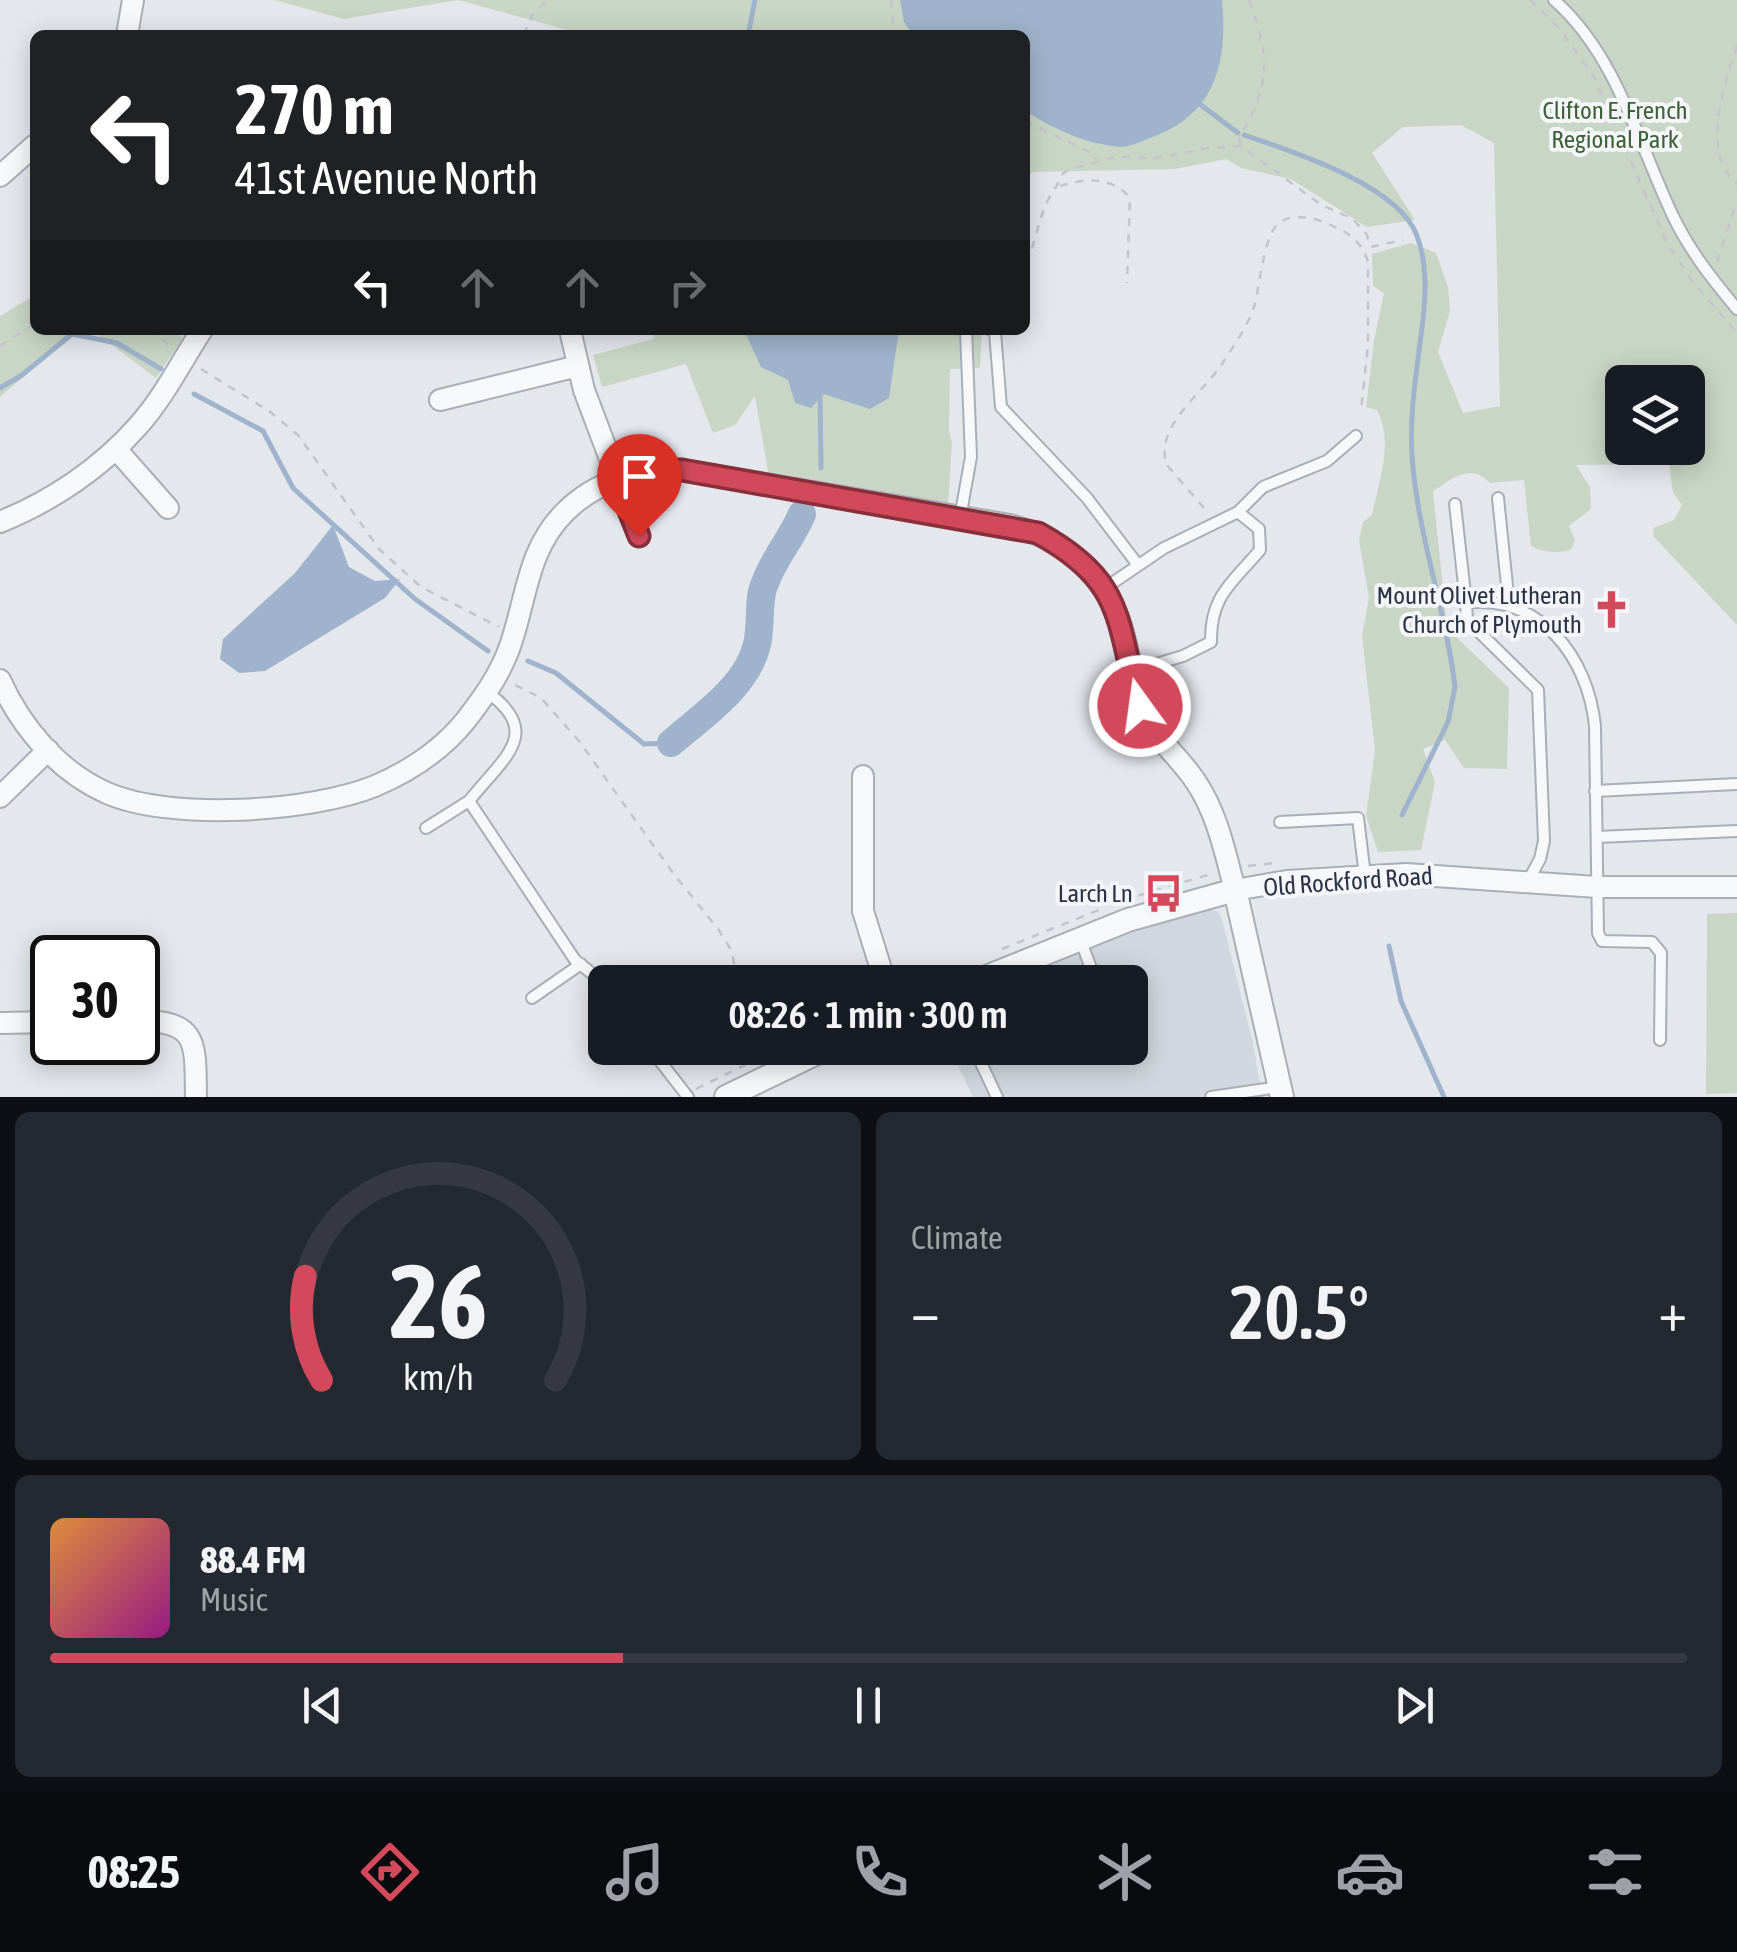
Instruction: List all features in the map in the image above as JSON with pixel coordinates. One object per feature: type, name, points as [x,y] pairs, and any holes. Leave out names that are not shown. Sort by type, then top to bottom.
[{"type":"street","points":[[128,30],[133,0]]},
{"type":"street","points":[[0,176],[30,149]]},
{"type":"street","points":[[0,522],[85,476],[116,449],[139,426],[199,335]]},
{"type":"street","points":[[571,335],[578,366],[639,536]]},
{"type":"street","points":[[440,400],[578,366]]},
{"type":"street","points":[[116,449],[168,508]]},
{"type":"street","points":[[0,680],[21,718],[48,750],[75,775],[106,792],[139,804],[174,810],[303,803],[372,787],[406,771],[440,747],[492,684],[513,635],[536,551],[549,529],[569,508],[616,478],[653,470],[682,470],[1038,533],[1064,547],[1105,588],[1119,617],[1140,706],[1156,736],[1194,780],[1210,806],[1235,890],[1281,1092]]},
{"type":"street","points":[[0,797],[48,750]]},
{"type":"street","points":[[863,776],[863,911],[880,965]]},
{"type":"street","name":"Old Rockford Road","points":[[1015,965],[1156,911],[1235,890],[1287,882],[1450,875],[1597,888],[1737,887]]},
{"type":"street","points":[[0,1023],[30,1022]]},
{"type":"street","points":[[160,1022],[172,1022],[192,1042],[196,1097]]},
{"type":"street","points":[[726,1097],[792,1065]]},
{"type":"lane","points":[[1554,0],[1611,74],[1673,218],[1706,273],[1737,309]]},
{"type":"lane","points":[[960,519],[971,457],[966,335]]},
{"type":"lane","points":[[995,335],[1001,407],[1088,498],[1138,564]]},
{"type":"lane","points":[[1105,588],[1138,564],[1238,512],[1264,487],[1327,461],[1356,436]]},
{"type":"lane","points":[[1498,498],[1509,604]]},
{"type":"lane","points":[[1455,504],[1467,620],[1538,690],[1544,841],[1528,882]]},
{"type":"lane","points":[[1130,672],[1183,656],[1210,642],[1210,618],[1217,600],[1260,550],[1259,529],[1238,512]]},
{"type":"lane","points":[[1466,603],[1490,600],[1509,604],[1556,635],[1573,654],[1592,697],[1598,933],[1602,942],[1652,942],[1660,954],[1660,1040]]},
{"type":"lane","points":[[426,828],[469,800],[514,744],[518,725],[492,684]]},
{"type":"lane","points":[[1595,790],[1737,784]]},
{"type":"lane","points":[[469,800],[588,970]]},
{"type":"lane","points":[[1280,822],[1358,818],[1365,876]]},
{"type":"lane","points":[[1597,837],[1737,830]]},
{"type":"lane","points":[[1080,938],[1090,965]]},
{"type":"lane","points":[[532,998],[581,964]]},
{"type":"lane","points":[[663,1065],[687,1096]]},
{"type":"lane","points":[[982,1065],[996,1097]]},
{"type":"lane","points":[[1210,1096],[1281,1092]]},
{"type":"path","points":[[526,30],[540,4],[553,0]]},
{"type":"path","points":[[891,0],[894,30]]},
{"type":"path","points":[[1249,0],[1263,49],[1264,88],[1239,138],[1241,146],[1320,204],[1353,219],[1367,235],[1370,248]]},
{"type":"path","points":[[1530,0],[1559,28],[1594,76],[1666,241],[1692,281],[1737,333]]},
{"type":"path","points":[[1737,46],[1725,81],[1716,153],[1727,176],[1737,184]]},
{"type":"path","points":[[1030,123],[1094,154],[1096,162]]},
{"type":"path","points":[[1058,187],[1061,175],[1068,170],[1096,162],[1170,157],[1208,148],[1241,146]]},
{"type":"path","points":[[1030,254],[1050,195],[1058,187],[1078,180],[1106,182],[1121,187],[1130,198],[1127,284]]},
{"type":"path","points":[[1716,264],[1737,200]]},
{"type":"path","points":[[1204,508],[1165,464],[1166,441],[1176,420],[1203,390],[1234,345],[1252,310],[1275,227],[1284,220],[1301,216],[1319,220],[1353,235],[1365,250],[1368,346],[1361,410]]},
{"type":"path","points":[[1365,250],[1403,240]]},
{"type":"path","points":[[0,346],[30,327]]},
{"type":"path","points":[[156,335],[298,435],[378,550],[421,587],[513,635]]},
{"type":"path","points":[[492,684],[541,698],[579,741],[672,873],[718,928],[732,951],[734,965]]},
{"type":"path","points":[[687,1096],[748,1065]]},
{"type":"shaded area","points":[[1209,909],[1217,911],[1253,1043],[1262,1097],[973,1097],[958,1065],[1148,1065],[1148,965],[1046,965],[1116,937]]},
{"type":"green space","points":[[274,0],[458,0],[344,19]]},
{"type":"green space","points":[[458,0],[926,0],[935,30],[568,30]]},
{"type":"green space","name":"Clifton E. French Regional Park","points":[[1222,0],[1737,0],[1737,625],[1654,537],[1653,528],[1674,520],[1682,505],[1673,493],[1669,465],[1705,465],[1705,365],[1605,365],[1605,465],[1576,465],[1590,487],[1591,509],[1569,526],[1575,541],[1571,550],[1546,551],[1531,546],[1524,480],[1490,483],[1468,473],[1433,491],[1447,628],[1509,688],[1507,769],[1464,768],[1445,740],[1423,749],[1435,782],[1421,850],[1378,852],[1366,816],[1375,750],[1362,636],[1369,598],[1359,540],[1363,522],[1372,515],[1385,448],[1377,410],[1366,407],[1384,293],[1373,286],[1372,254],[1411,243],[1436,253],[1448,287],[1450,311],[1438,352],[1463,413],[1500,406],[1494,143],[1461,125],[1403,127],[1372,153],[1415,220],[1367,227],[1291,179],[1241,168],[1226,159],[1175,169],[1030,175],[1030,76],[1223,18]]},
{"type":"green space","points":[[30,298],[30,335],[72,335],[0,397],[0,316]]},
{"type":"green space","points":[[99,335],[183,338],[156,378]]},
{"type":"green space","points":[[654,335],[982,335],[980,368],[950,369],[952,442],[948,506],[769,477],[755,396],[735,425],[713,433],[686,364],[602,387],[593,355],[654,339]]},
{"type":"green space","points":[[1737,913],[1737,1093],[1706,1094],[1707,914]]},
{"type":"water","points":[[900,0],[1222,0],[1223,23],[1219,66],[1203,101],[1172,128],[1120,147],[1071,135],[1030,114],[1030,30],[910,30]]},
{"type":"water","points":[[746,335],[898,335],[889,398],[870,409],[824,394],[811,408],[795,403],[788,380],[761,367]]},
{"type":"water","points":[[333,525],[349,567],[375,581],[400,579],[385,598],[265,671],[239,673],[220,659],[223,639],[295,573]]},
{"type":"waterway","points":[[749,30],[755,0]]},
{"type":"waterway","points":[[1197,102],[1238,133]]},
{"type":"waterway","points":[[1244,135],[1315,161],[1367,186],[1406,218],[1420,246],[1425,298],[1413,404],[1412,455],[1455,687],[1448,722],[1402,815]]},
{"type":"waterway","points":[[0,388],[71,335]]},
{"type":"waterway","points":[[77,335],[117,343],[161,369]]},
{"type":"waterway","points":[[820,391],[821,468]]},
{"type":"waterway","points":[[194,394],[263,431],[293,488],[415,599],[488,651]]},
{"type":"waterway","points":[[671,743],[722,699],[744,673],[757,644],[765,583],[802,514]]},
{"type":"waterway","points":[[528,661],[556,673],[644,744],[671,743]]},
{"type":"waterway","points":[[1389,946],[1401,1001],[1444,1097]]},
{"type":"place","name":"Mount Olivet Lutheran Church of Plymouth","points":[[1612,609]]},
{"type":"place","name":"Larch Ln","points":[[1163,893]]},
{"type":"route","points":[[639,536],[616,478],[653,470],[682,470],[1038,533],[1064,547],[1105,588],[1126,640],[1140,706]]}]
